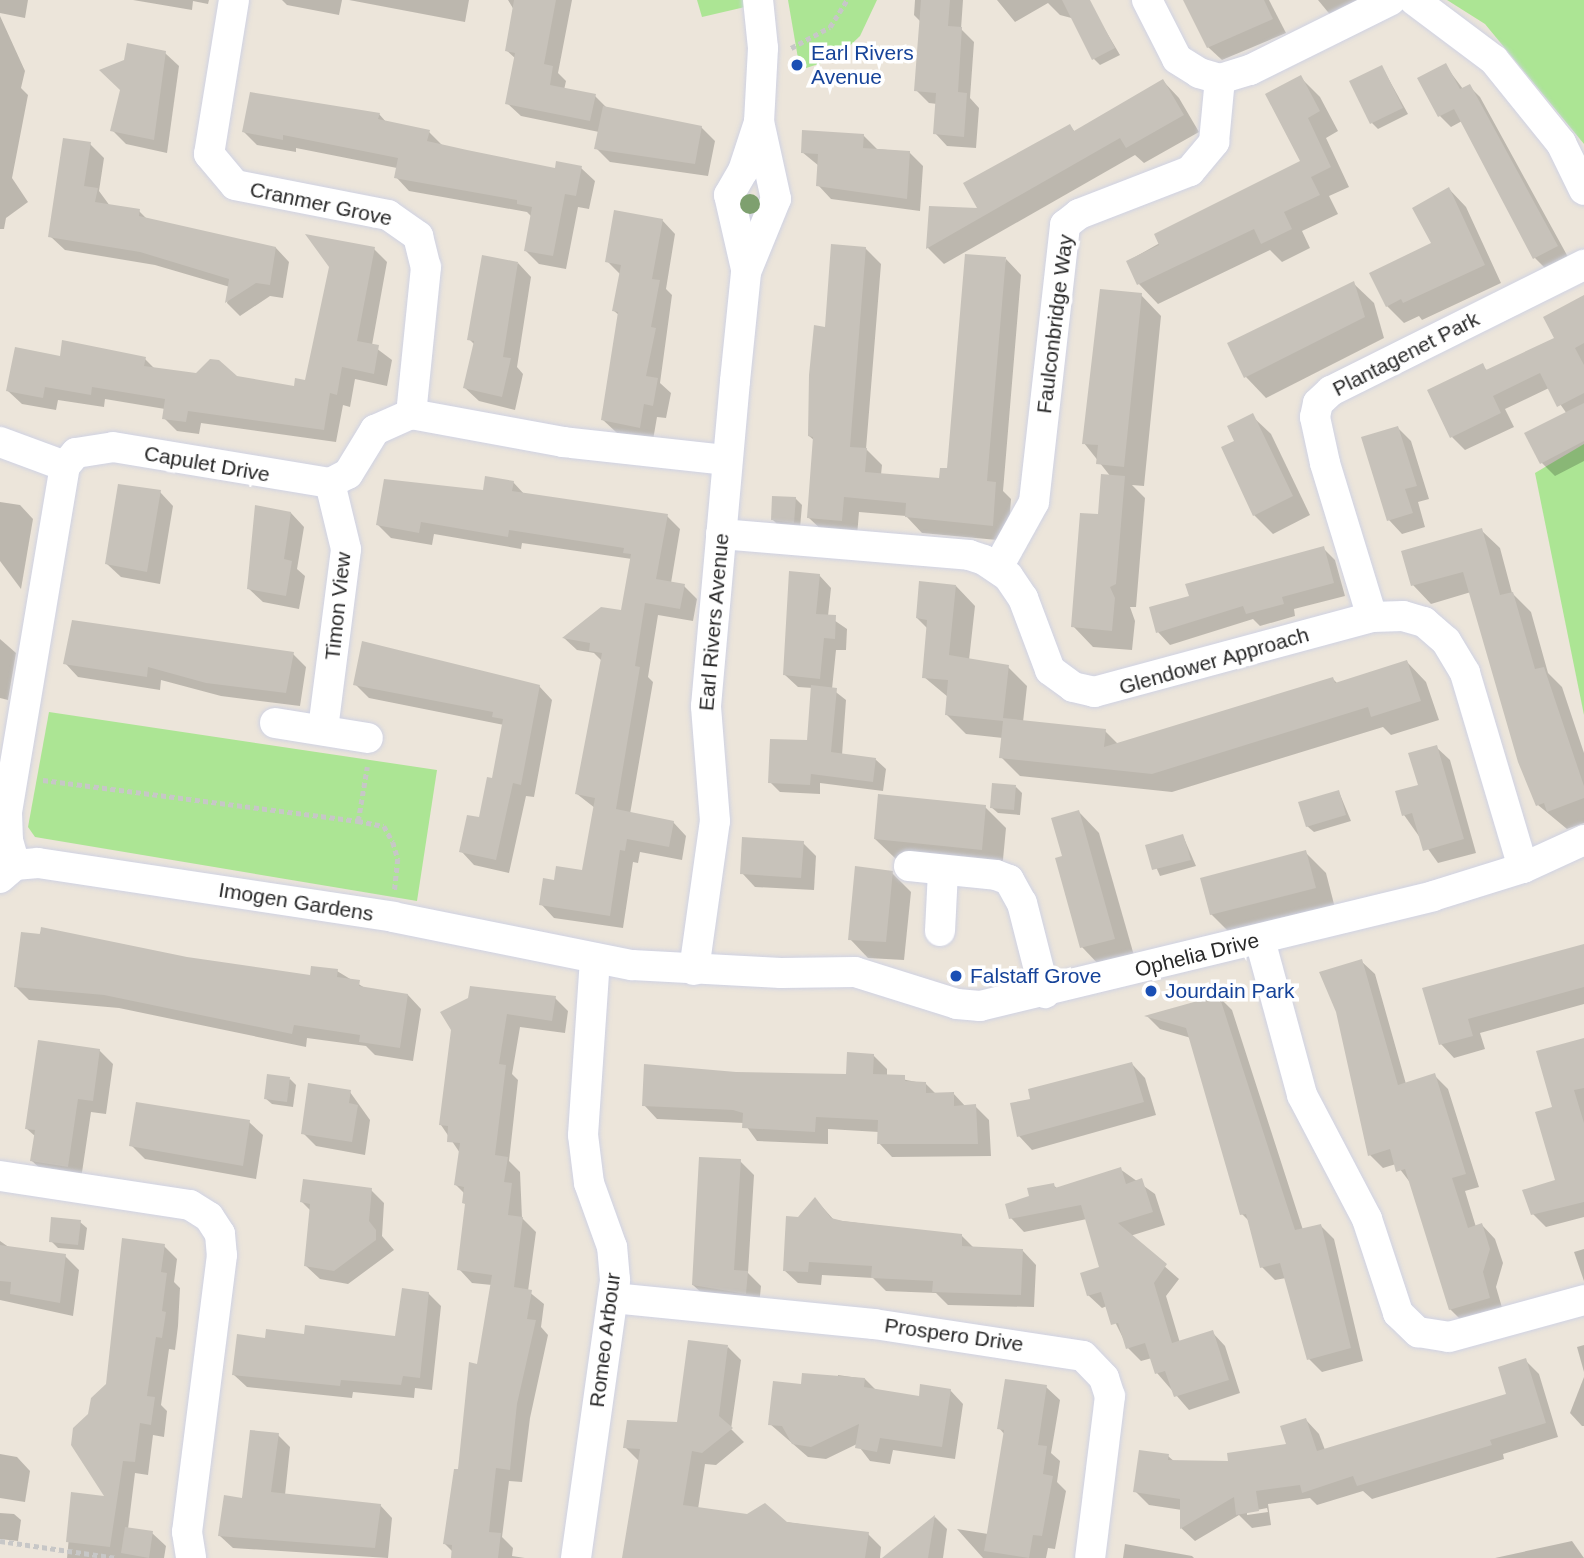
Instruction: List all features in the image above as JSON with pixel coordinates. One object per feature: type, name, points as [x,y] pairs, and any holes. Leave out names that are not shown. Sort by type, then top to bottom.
[{"type":"street","name":"Cranmer Grove","points":[[234,0],[209,154],[235,185],[388,215],[418,236],[426,267],[411,414]]},
{"type":"street","name":"Earl Rivers Avenue","points":[[746,272],[729,195],[743,170],[759,122],[763,63],[758,0]]},
{"type":"street","points":[[1147,0],[1177,59],[1199,73],[1220,79],[1250,70],[1391,0]]},
{"type":"street","points":[[1414,0],[1494,60],[1561,144],[1584,190]]},
{"type":"street","name":"Faulconbridge Way","points":[[998,567],[1034,502],[1065,225],[1079,214],[1143,193],[1190,171],[1213,142],[1220,79]]},
{"type":"street","name":"Earl Rivers Avenue","points":[[694,970],[715,821],[706,706],[746,272],[776,199],[759,122]]},
{"type":"street","name":"Plantagenet Park","points":[[1372,617],[1325,463],[1315,417],[1318,403],[1331,391],[1584,265]]},
{"type":"street","points":[[330,483],[348,474],[375,430],[411,414],[563,442],[727,460]]},
{"type":"street","points":[[0,442],[65,466],[13,776],[6,828],[7,872]]},
{"type":"street","name":"Capulet Drive","points":[[65,466],[87,448],[113,447],[330,483]]},
{"type":"street","name":"Timon View","points":[[323,729],[346,549],[330,483]]},
{"type":"street","points":[[721,534],[969,555],[998,567]]},
{"type":"street","name":"Glendower Approach","points":[[998,567],[1023,598],[1050,670],[1073,687],[1094,692],[1372,617],[1403,616],[1424,622],[1446,641],[1459,660],[1523,868]]},
{"type":"street","points":[[275,723],[323,729],[368,748]]},
{"type":"street","name":"Ophelia Drive","points":[[594,959],[694,970],[855,972],[968,1006],[1006,1003],[1260,940],[1523,868],[1584,840]]},
{"type":"street","name":"Imogen Gardens","points":[[7,872],[38,863],[393,917],[594,959]]},
{"type":"street","points":[[909,866],[996,875],[1009,880],[1022,903],[1045,993]]},
{"type":"street","points":[[940,931],[943,871]]},
{"type":"street","points":[[1260,940],[1302,1095],[1367,1219],[1398,1313],[1418,1332],[1449,1337],[1584,1300]]},
{"type":"street","name":"Romeo Arbour","points":[[576,1558],[613,1298],[612,1247],[589,1182],[583,1135],[594,959]]},
{"type":"street","points":[[0,1176],[27,1184],[190,1205],[209,1217],[220,1234],[222,1255],[187,1532],[191,1558]]},
{"type":"street","name":"Prospero Drive","points":[[613,1298],[874,1324],[1083,1356],[1104,1378],[1110,1396],[1090,1558]]},
{"type":"path","points":[[786,51],[830,27],[847,0]]},
{"type":"path","points":[[358,821],[368,748]]},
{"type":"path","points":[[13,776],[384,826],[398,859],[393,917]]},
{"type":"path","points":[[0,1541],[117,1558]]},
{"type":"green space","points":[[697,0],[744,0],[745,7],[702,17]]},
{"type":"green space","points":[[788,0],[877,0],[860,36],[837,58],[800,70]]},
{"type":"green space","points":[[1447,0],[1584,0],[1584,144],[1485,24]]},
{"type":"green space","points":[[1584,444],[1584,715],[1535,473]]},
{"type":"green space","points":[[49,712],[437,770],[417,901],[35,837],[28,827]]},
{"type":"building","points":[[514,0],[556,0],[544,64],[553,66],[550,85],[596,94],[590,121],[505,104],[515,53],[505,51]]},
{"type":"building","points":[[921,0],[950,0],[948,26],[962,27],[958,92],[967,93],[964,137],[933,134],[936,93],[914,91]]},
{"type":"building","points":[[1062,0],[1090,0],[1115,48],[1092,60]]},
{"type":"building","points":[[1183,0],[1264,0],[1273,19],[1207,48]]},
{"type":"building","points":[[127,43],[166,51],[154,140],[110,131],[120,90],[99,70],[124,60]]},
{"type":"building","points":[[1446,63],[1460,89],[1470,84],[1558,246],[1533,259],[1454,109],[1438,117],[1417,78]]},
{"type":"building","points":[[1382,65],[1403,108],[1370,124],[1349,81]]},
{"type":"building","points":[[1301,75],[1320,111],[1308,118],[1331,167],[1311,177],[1320,195],[1284,212],[1292,229],[1261,244],[1254,229],[1137,285],[1126,261],[1159,245],[1154,234],[1300,161],[1265,94]]},
{"type":"building","points":[[1163,79],[1184,115],[1126,148],[1120,138],[926,249],[929,206],[977,208],[963,183],[1070,124],[1074,131]]},
{"type":"building","points":[[250,92],[380,113],[378,119],[430,130],[427,141],[467,150],[555,168],[556,161],[582,166],[576,196],[565,194],[553,256],[524,251],[532,207],[517,204],[517,200],[394,178],[398,158],[283,135],[283,140],[242,132]]},
{"type":"building","points":[[603,106],[702,126],[695,164],[594,149]]},
{"type":"building","points":[[802,130],[864,134],[863,148],[910,151],[907,199],[816,186],[818,154],[801,153]]},
{"type":"building","points":[[63,138],[91,142],[84,186],[98,188],[95,202],[140,209],[139,216],[276,247],[270,285],[256,283],[225,303],[229,279],[140,252],[48,237]]},
{"type":"building","points":[[1449,187],[1485,265],[1403,303],[1401,299],[1386,307],[1369,273],[1431,243],[1412,208]]},
{"type":"building","points":[[614,210],[663,219],[652,279],[660,280],[651,327],[656,328],[646,376],[658,378],[653,406],[644,404],[640,428],[601,420],[618,312],[612,311],[621,265],[605,262]]},
{"type":"building","points":[[305,234],[375,247],[357,341],[379,345],[374,374],[342,367],[337,395],[330,393],[324,430],[188,411],[186,422],[162,419],[165,399],[92,387],[91,395],[45,387],[43,398],[6,391],[15,347],[60,356],[62,340],[146,357],[144,366],[196,373],[210,359],[219,360],[237,376],[294,386],[295,378],[305,380],[329,267]]},
{"type":"building","points":[[831,244],[866,247],[850,447],[867,448],[865,472],[939,478],[940,468],[947,468],[965,254],[1006,257],[987,481],[996,482],[993,526],[905,517],[906,503],[844,497],[842,521],[807,518],[813,437],[808,436],[809,375],[814,325],[825,327]]},
{"type":"building","points":[[482,255],[518,262],[503,357],[511,358],[502,397],[463,388],[474,341],[467,340]]},
{"type":"building","points":[[1354,281],[1365,317],[1244,378],[1227,343]]},
{"type":"building","points":[[1100,289],[1142,293],[1124,467],[1096,464],[1098,445],[1082,444]]},
{"type":"building","points":[[1584,295],[1584,343],[1575,348],[1584,365],[1584,393],[1557,407],[1540,373],[1493,396],[1501,413],[1450,438],[1427,390],[1483,363],[1486,370],[1554,338],[1543,317]]},
{"type":"building","points":[[1584,403],[1584,441],[1540,464],[1524,433]]},
{"type":"building","points":[[1253,413],[1293,496],[1253,516],[1221,447],[1234,441],[1227,426]]},
{"type":"building","points":[[1398,426],[1417,486],[1405,489],[1413,513],[1387,521],[1361,437]]},
{"type":"building","points":[[1101,474],[1125,476],[1116,584],[1110,587],[1115,598],[1112,631],[1071,627],[1080,513],[1098,514]]},
{"type":"building","points":[[485,476],[514,481],[512,491],[668,514],[656,579],[685,584],[680,609],[645,603],[635,666],[640,667],[616,809],[674,821],[669,847],[627,839],[625,851],[620,850],[610,916],[539,905],[543,878],[554,880],[556,866],[582,870],[595,798],[575,794],[602,653],[589,651],[590,643],[562,638],[601,607],[621,610],[631,554],[623,553],[624,548],[509,530],[508,537],[421,522],[419,533],[376,525],[384,479],[483,490]]},
{"type":"building","points":[[118,484],[161,490],[147,572],[105,564]]},
{"type":"building","points":[[772,496],[796,497],[794,523],[771,520]]},
{"type":"building","points":[[255,505],[291,512],[284,559],[292,561],[286,596],[247,589]]},
{"type":"building","points":[[1482,528],[1500,595],[1513,592],[1535,669],[1544,667],[1584,786],[1584,798],[1547,812],[1544,803],[1536,806],[1518,762],[1463,572],[1411,586],[1401,551]]},
{"type":"building","points":[[1324,546],[1334,583],[1282,597],[1284,604],[1246,614],[1243,606],[1156,633],[1149,607],[1189,596],[1185,584]]},
{"type":"building","points":[[789,571],[820,574],[816,614],[836,615],[835,639],[824,638],[820,679],[783,675]]},
{"type":"building","points":[[919,581],[956,585],[949,655],[1009,665],[1003,718],[1106,729],[1104,747],[1333,677],[1335,683],[1407,660],[1421,701],[1371,717],[1368,707],[1152,774],[999,758],[1003,721],[945,715],[948,680],[922,678],[927,620],[916,618]]},
{"type":"building","points":[[72,620],[294,652],[286,693],[206,683],[148,667],[147,677],[63,664]]},
{"type":"building","points":[[362,641],[540,685],[521,785],[513,783],[496,860],[459,852],[467,815],[479,817],[487,777],[492,778],[503,719],[492,717],[493,712],[353,685]]},
{"type":"building","points":[[811,685],[837,688],[831,752],[876,758],[873,782],[811,774],[810,785],[768,783],[770,739],[807,740]]},
{"type":"building","points":[[1437,745],[1464,839],[1423,851],[1412,813],[1402,816],[1395,791],[1418,785],[1408,753]]},
{"type":"building","points":[[992,783],[1016,785],[1014,810],[990,808]]},
{"type":"building","points":[[1339,790],[1346,815],[1306,827],[1298,802]]},
{"type":"building","points":[[878,794],[986,805],[982,850],[874,839]]},
{"type":"building","points":[[1079,810],[1115,939],[1080,948],[1055,858],[1062,856],[1051,818]]},
{"type":"building","points":[[1183,834],[1191,860],[1152,870],[1145,845]]},
{"type":"building","points":[[742,837],[804,841],[801,878],[740,874]]},
{"type":"building","points":[[1306,850],[1316,888],[1210,915],[1200,878]]},
{"type":"building","points":[[855,866],[893,871],[886,942],[848,940]]},
{"type":"building","points":[[41,927],[187,957],[310,975],[311,966],[338,969],[337,977],[360,980],[359,986],[408,994],[400,1048],[359,1042],[360,1035],[294,1025],[292,1034],[104,995],[14,987],[21,932],[40,934]]},
{"type":"building","points":[[1584,944],[1584,987],[1468,1019],[1473,1036],[1439,1045],[1422,988]]},
{"type":"building","points":[[1362,959],[1398,1085],[1435,1073],[1466,1174],[1452,1178],[1468,1228],[1482,1223],[1490,1249],[1483,1272],[1490,1298],[1449,1310],[1405,1169],[1396,1172],[1390,1149],[1368,1156],[1336,1012],[1319,972]]},
{"type":"building","points":[[470,986],[556,996],[552,1021],[507,1014],[499,1064],[506,1065],[495,1155],[508,1157],[504,1182],[512,1183],[508,1215],[523,1217],[514,1287],[532,1290],[527,1319],[536,1320],[517,1404],[510,1470],[496,1468],[489,1532],[501,1533],[498,1558],[451,1558],[452,1545],[443,1544],[454,1469],[458,1469],[469,1362],[477,1364],[492,1275],[457,1270],[465,1204],[462,1203],[464,1187],[454,1185],[460,1143],[447,1142],[448,1126],[439,1125],[451,1030],[440,1012],[468,998]]},
{"type":"building","points":[[1219,995],[1295,1230],[1321,1224],[1351,1348],[1307,1360],[1280,1263],[1260,1268],[1246,1214],[1240,1215],[1186,1028],[1144,1016]]},
{"type":"building","points":[[1584,1038],[1584,1088],[1574,1090],[1584,1123],[1584,1202],[1531,1215],[1522,1190],[1555,1180],[1535,1112],[1552,1107],[1536,1051]]},
{"type":"building","points":[[38,1040],[100,1049],[93,1101],[78,1099],[68,1167],[30,1161],[35,1130],[25,1129]]},
{"type":"building","points":[[847,1052],[874,1054],[873,1074],[905,1075],[905,1081],[926,1082],[926,1093],[954,1092],[954,1106],[976,1104],[978,1144],[877,1144],[878,1120],[816,1117],[815,1132],[742,1128],[743,1113],[733,1110],[642,1106],[644,1064],[736,1072],[846,1074]]},
{"type":"building","points":[[1132,1062],[1144,1102],[1017,1137],[1010,1103],[1030,1099],[1028,1089]]},
{"type":"building","points":[[267,1074],[290,1077],[287,1102],[264,1099]]},
{"type":"building","points":[[308,1083],[351,1090],[349,1103],[358,1105],[352,1142],[301,1134]]},
{"type":"building","points":[[136,1102],[250,1120],[243,1166],[129,1146]]},
{"type":"building","points":[[699,1157],[741,1159],[734,1270],[748,1271],[746,1294],[692,1285]]},
{"type":"building","points":[[1121,1167],[1126,1184],[1142,1178],[1153,1212],[1118,1223],[1167,1264],[1154,1283],[1172,1343],[1213,1330],[1229,1380],[1174,1397],[1165,1371],[1155,1374],[1145,1343],[1126,1349],[1118,1323],[1111,1325],[1101,1292],[1087,1296],[1080,1273],[1099,1267],[1081,1205],[1009,1219],[1005,1204],[1029,1196],[1027,1188],[1054,1183],[1055,1188]]},
{"type":"building","points":[[303,1179],[372,1188],[369,1221],[376,1230],[376,1240],[334,1271],[304,1266],[310,1204],[300,1202]]},
{"type":"building","points":[[815,1197],[831,1218],[843,1221],[962,1234],[962,1246],[1023,1249],[1021,1295],[932,1292],[933,1281],[871,1278],[872,1266],[809,1262],[808,1272],[783,1271],[786,1216],[798,1217]]},
{"type":"building","points":[[51,1217],[81,1220],[78,1245],[49,1242]]},
{"type":"building","points":[[122,1238],[165,1244],[161,1272],[167,1273],[162,1311],[166,1312],[162,1338],[156,1337],[147,1396],[155,1397],[151,1425],[140,1423],[135,1462],[123,1461],[110,1547],[66,1542],[71,1492],[104,1496],[71,1445],[73,1428],[88,1414],[91,1398],[106,1384]]},
{"type":"building","points":[[0,1245],[66,1254],[60,1303],[10,1294],[11,1282],[0,1281]]},
{"type":"building","points":[[402,1288],[429,1292],[420,1378],[403,1376],[401,1385],[341,1380],[340,1386],[232,1375],[237,1334],[265,1338],[266,1329],[304,1334],[305,1325],[395,1336]]},
{"type":"building","points":[[688,1340],[728,1345],[719,1416],[733,1428],[702,1453],[692,1451],[683,1505],[747,1514],[765,1503],[787,1522],[869,1532],[865,1558],[622,1558],[640,1449],[623,1448],[627,1420],[677,1422]]},
{"type":"building","points":[[1526,1358],[1546,1423],[1490,1440],[1492,1445],[1357,1486],[1353,1476],[1302,1493],[1300,1485],[1256,1491],[1259,1511],[1236,1515],[1234,1497],[1180,1529],[1180,1499],[1133,1492],[1139,1450],[1169,1454],[1168,1460],[1228,1461],[1227,1453],[1286,1444],[1280,1426],[1306,1418],[1317,1451],[1506,1394],[1498,1367]]},
{"type":"building","points":[[802,1373],[865,1378],[864,1387],[919,1396],[920,1384],[951,1389],[942,1447],[880,1438],[877,1452],[855,1448],[859,1424],[811,1447],[792,1444],[782,1426],[768,1425],[773,1381],[801,1384]]},
{"type":"building","points":[[1005,1379],[1047,1385],[1038,1445],[1047,1446],[1043,1474],[1053,1476],[1042,1536],[1033,1535],[1029,1558],[984,1551],[1004,1430],[997,1429]]},
{"type":"building","points":[[250,1430],[279,1433],[271,1492],[381,1504],[375,1548],[218,1536],[224,1495],[242,1498]]},
{"type":"building","points":[[935,1515],[928,1558],[882,1558]]},
{"type":"building","points":[[125,1527],[153,1531],[149,1558],[121,1553]]},
{"type":"place","name":"Earl Rivers Avenue","points":[[797,65]]},
{"type":"place","name":"Falstaff Grove","points":[[956,976]]},
{"type":"place","name":"Jourdain Park","points":[[1151,991]]}]
